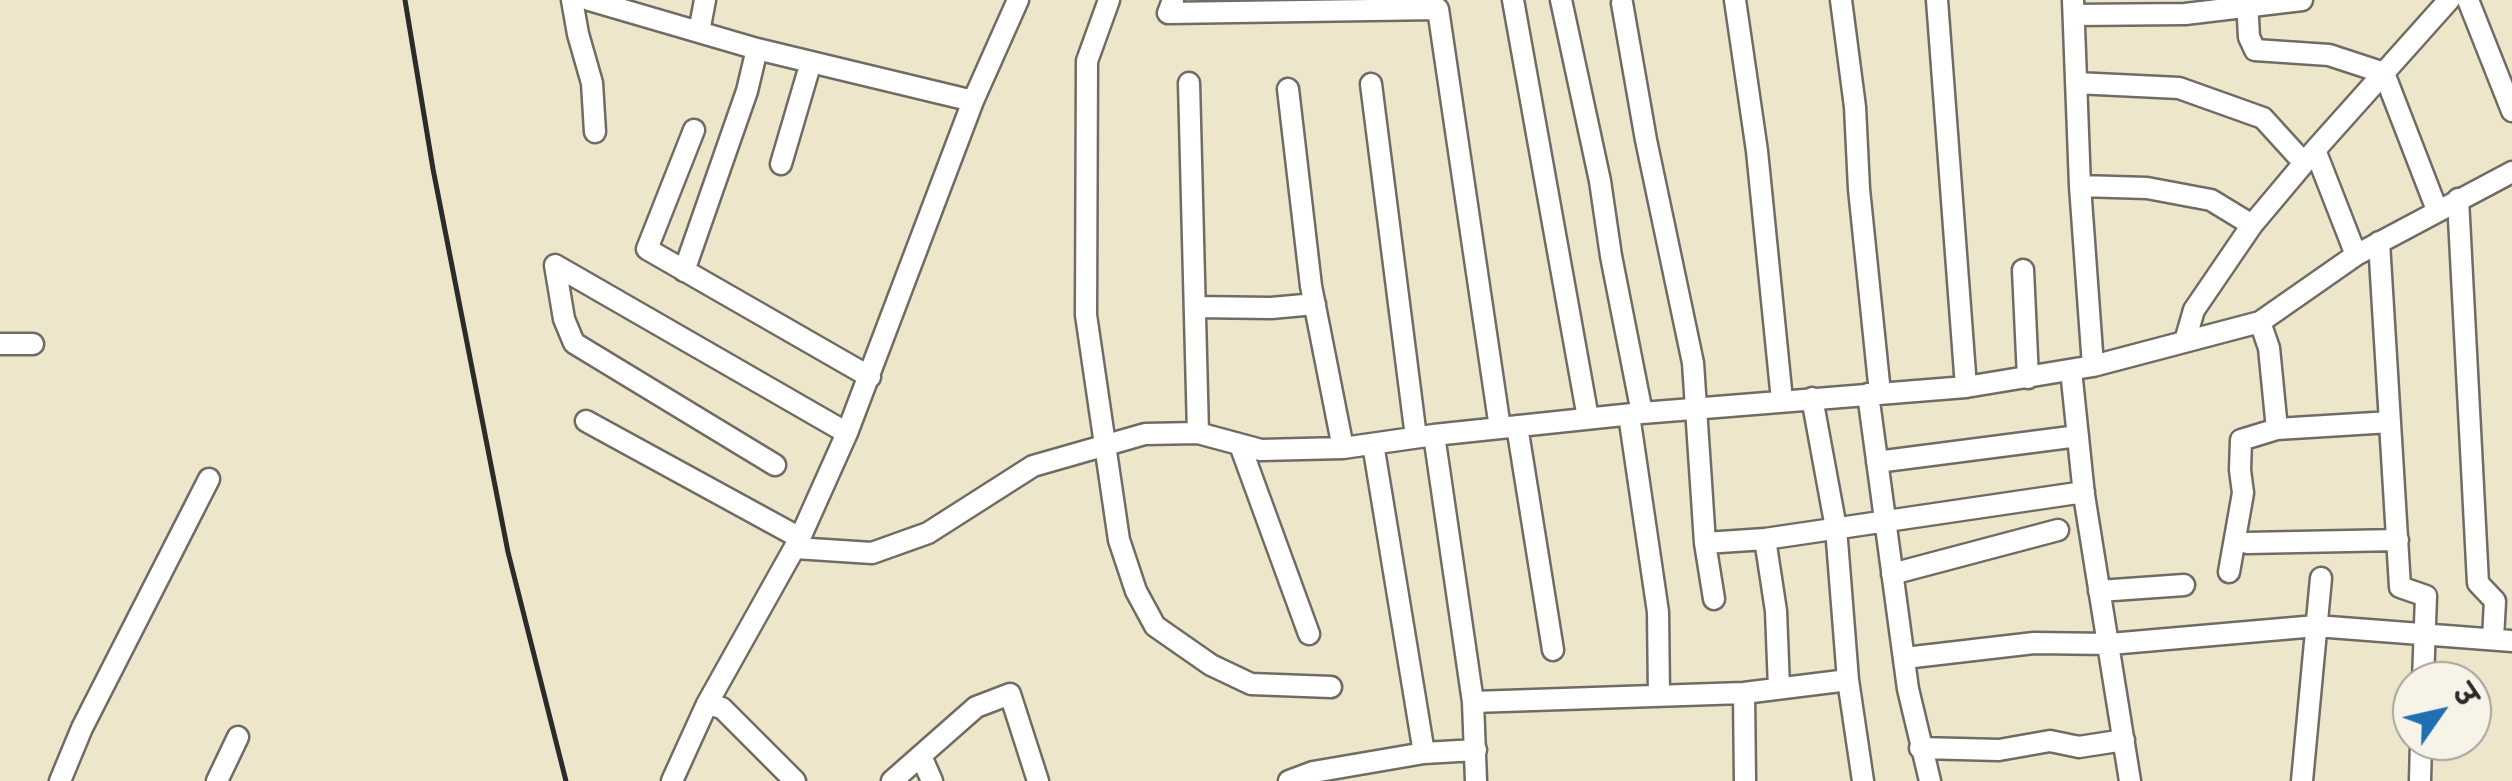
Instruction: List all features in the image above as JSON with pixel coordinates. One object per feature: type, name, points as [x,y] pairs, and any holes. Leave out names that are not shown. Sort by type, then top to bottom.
[{"type":"street","points":[[572,0],[592,83],[594,132]]},
{"type":"street","points":[[589,0],[757,49],[973,100]]},
{"type":"street","points":[[699,32],[705,0]]},
{"type":"street","points":[[672,781],[706,704],[797,543],[847,433],[973,100],[1018,0]]},
{"type":"street","points":[[1109,0],[1087,61],[1086,316],[1119,540],[1136,591],[1155,626],[1211,665],[1251,684],[1330,687]]},
{"type":"street","points":[[1174,0],[1168,14],[1438,10],[1509,427],[1553,650]]},
{"type":"street","points":[[1513,0],[1588,418]]},
{"type":"street","points":[[1561,0],[1600,182],[1636,414],[1658,612],[1659,696]]},
{"type":"street","points":[[1735,0],[1756,151],[1782,400]]},
{"type":"street","points":[[1841,0],[1855,107],[1883,519],[1920,748],[1930,781]]},
{"type":"street","points":[[1936,0],[1966,387]]},
{"type":"street","points":[[2093,366],[2073,7],[2185,14],[2247,3],[2302,0]]},
{"type":"street","points":[[2185,341],[2194,310],[2252,226],[2448,0]]},
{"type":"street","points":[[2468,0],[2512,111]]},
{"type":"street","points":[[1622,3],[1692,364],[1705,544],[1714,599]]},
{"type":"street","points":[[2247,3],[2255,50],[2329,55],[2384,72]]},
{"type":"street","points":[[684,271],[747,90],[757,49]]},
{"type":"street","points":[[781,164],[811,62]]},
{"type":"street","points":[[2384,72],[2436,210]]},
{"type":"street","points":[[1189,82],[1198,433]]},
{"type":"street","points":[[2076,83],[2179,88],[2263,118],[2309,157],[2356,255]]},
{"type":"street","points":[[1371,84],[1425,436],[1473,702],[1476,781]]},
{"type":"street","points":[[1288,88],[1315,304],[1343,448]]},
{"type":"street","points":[[694,130],[647,249],[870,377]]},
{"type":"street","points":[[586,421],[797,543],[872,553],[928,533],[1033,466],[1144,434],[1198,433],[1260,450],[1343,448],[1588,418],[1966,387],[2093,366],[2260,322],[2356,255],[2512,172]]},
{"type":"street","points":[[2080,186],[2147,188],[2212,200],[2252,226]]},
{"type":"street","points":[[1906,658],[2034,643],[2110,644],[2316,626],[2503,640],[2495,602],[2478,583],[2458,199]]},
{"type":"street","points":[[2379,242],[2400,587],[2426,596],[2423,661]]},
{"type":"street","points":[[775,465],[574,343],[564,319],[555,265],[847,433]]},
{"type":"street","points":[[2023,270],[2028,378]]},
{"type":"street","points":[[1195,307],[1315,304]]},
{"type":"street","points":[[2260,322],[2269,348],[2277,430]]},
{"type":"street","points":[[0,344],[32,344]]},
{"type":"street","points":[[2071,370],[2084,492],[2130,781]]},
{"type":"street","points":[[1812,398],[1836,528],[1848,680],[1863,781]]},
{"type":"street","points":[[2229,572],[2244,493],[2241,440],[2277,430],[2390,422]]},
{"type":"street","points":[[1877,462],[2078,436]]},
{"type":"street","points":[[1240,444],[1309,634]]},
{"type":"street","points":[[1373,444],[1424,753]]},
{"type":"street","points":[[60,781],[82,728],[209,479]]},
{"type":"street","points":[[1705,544],[2084,492]]},
{"type":"street","points":[[1892,574],[2058,530]]},
{"type":"street","points":[[1765,538],[1776,611],[1779,688]]},
{"type":"street","points":[[2248,544],[2398,540]]},
{"type":"street","points":[[2302,781],[2320,578]]},
{"type":"street","points":[[2099,592],[2184,585]]},
{"type":"street","points":[[1473,702],[1744,692],[1848,680]]},
{"type":"street","points":[[1744,692],[1745,781]]},
{"type":"street","points":[[892,781],[976,708],[1010,694],[1038,781]]},
{"type":"street","points":[[706,704],[722,708],[796,781]]},
{"type":"street","points":[[217,781],[238,737]]},
{"type":"street","points":[[1920,748],[1999,750],[2050,741],[2079,747],[2124,740]]},
{"type":"street","points":[[1289,781],[1313,772],[1424,753],[1476,750]]},
{"type":"street","points":[[921,756],[932,781]]},
{"type":"railway","points":[[405,0],[433,169],[508,552],[566,781]]}]
